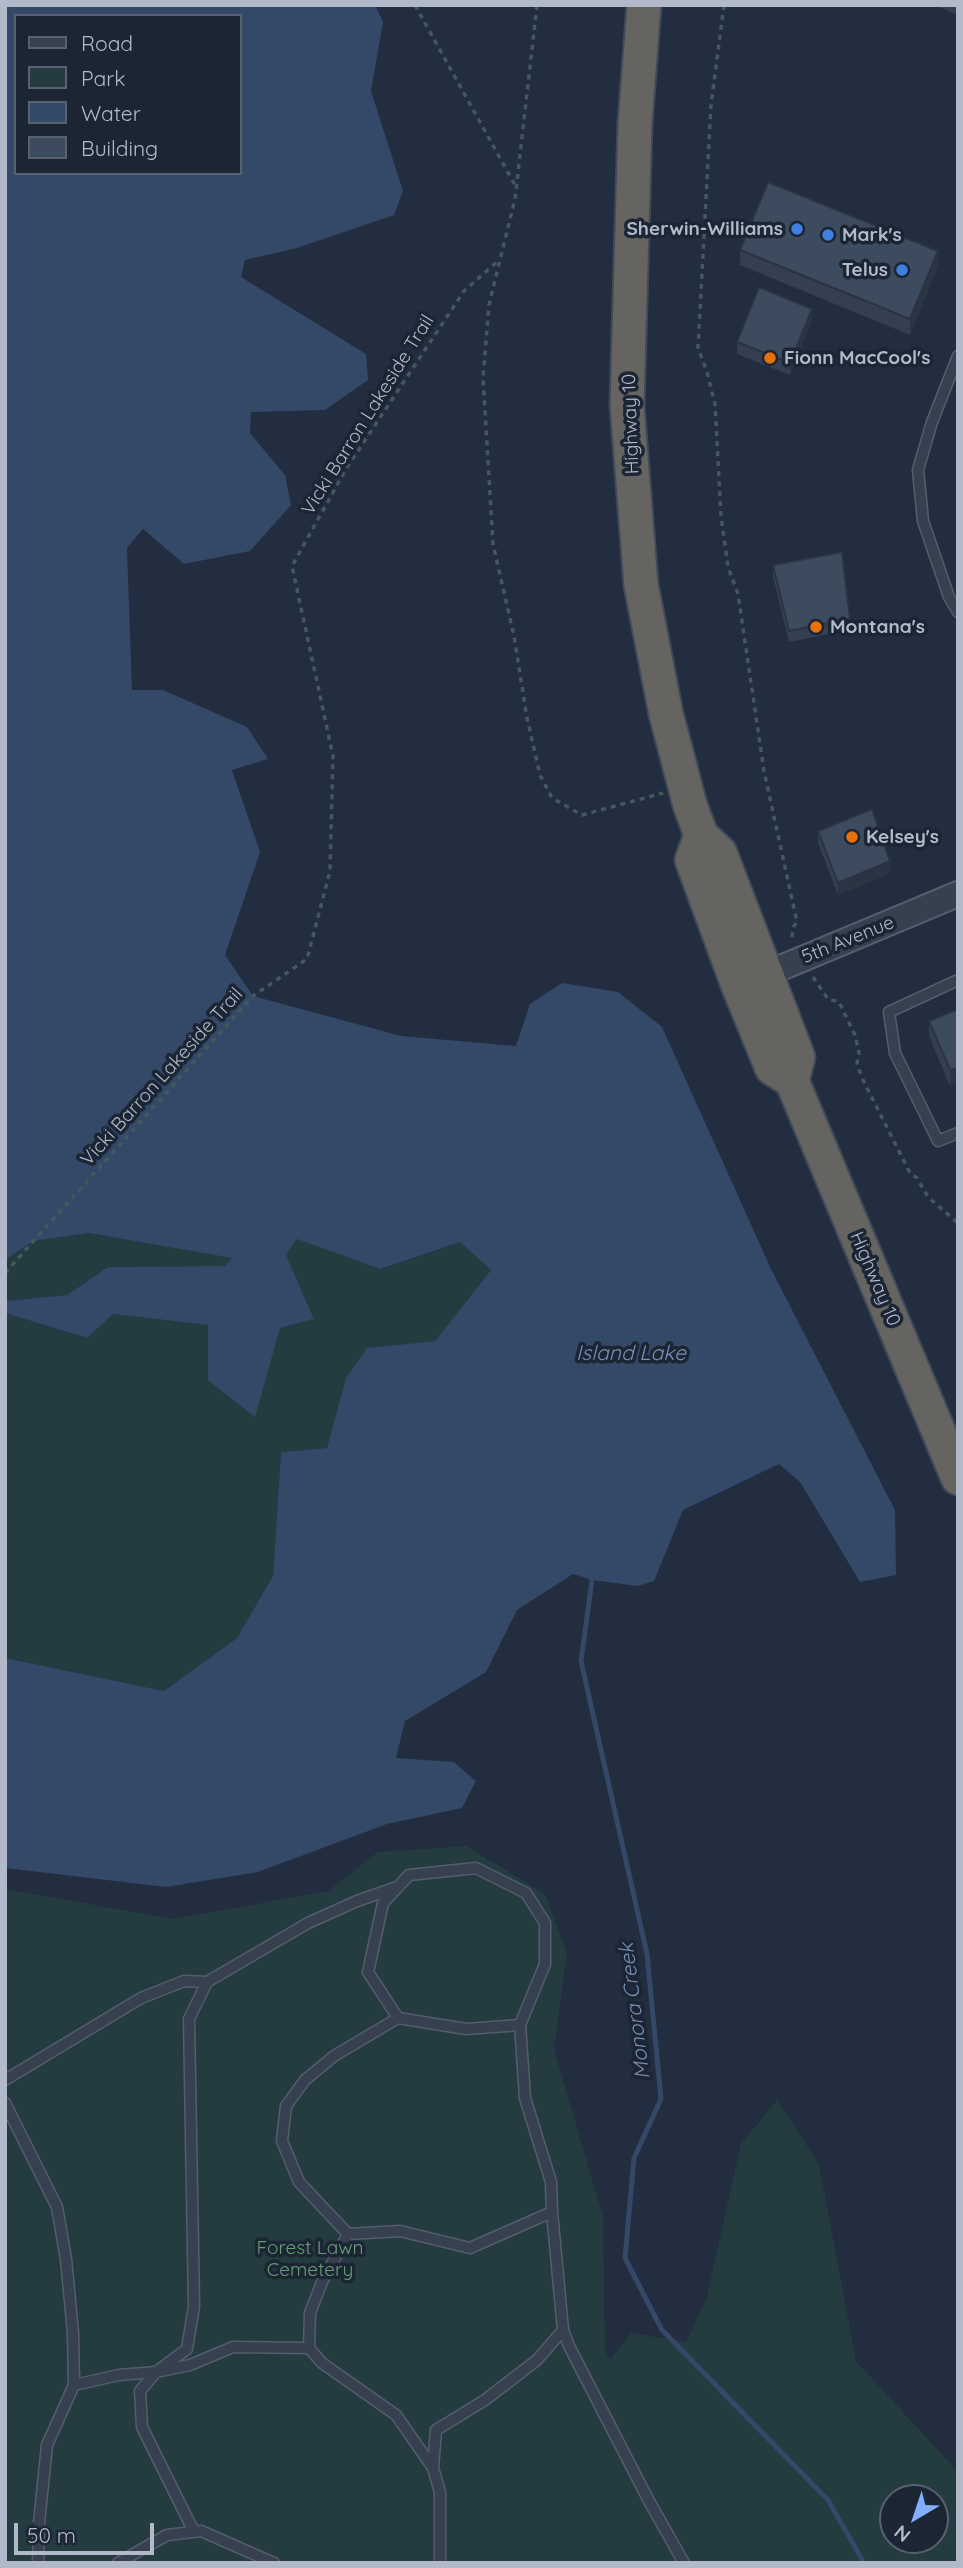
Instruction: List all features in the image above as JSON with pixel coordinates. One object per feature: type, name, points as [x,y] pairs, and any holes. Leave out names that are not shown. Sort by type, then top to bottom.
[{"type":"highway","name":"Highway 10","points":[[644,5],[635,123],[628,405],[641,585],[666,714],[685,788],[701,835],[720,853],[752,980],[798,1057],[792,1081],[958,1478]]},
{"type":"street","name":"5th Avenue","points":[[752,980],[958,894]]},
{"type":"lane","points":[[957,359],[932,422],[918,470],[923,522],[949,597],[958,612]]},
{"type":"lane","points":[[958,980],[889,1012],[895,1053],[938,1142],[958,1133]]},
{"type":"lane","points":[[398,2018],[368,1972],[383,1903],[409,1875],[476,1868],[526,1893],[545,1923],[545,1964],[520,2025],[525,2098],[551,2182],[563,2330],[649,2501],[684,2563]]},
{"type":"lane","points":[[5,2080],[141,1998],[184,1981],[207,1982],[308,1923],[357,1901],[398,1887]]},
{"type":"lane","points":[[194,2532],[142,2427],[140,2391],[156,2372],[187,2349],[194,2306],[189,2019],[207,1982]]},
{"type":"lane","points":[[348,2234],[299,2182],[282,2141],[286,2106],[304,2080],[334,2056],[398,2018],[466,2029],[520,2025]]},
{"type":"lane","points":[[5,2104],[57,2207],[73,2333],[74,2385],[47,2445],[38,2523],[38,2563]]},
{"type":"lane","points":[[348,2234],[400,2231],[470,2248],[552,2212]]},
{"type":"lane","points":[[348,2234],[322,2282],[310,2313],[309,2348],[322,2363],[396,2415],[433,2468],[440,2492],[440,2563]]},
{"type":"lane","points":[[433,2468],[436,2430],[485,2400],[537,2360],[563,2330]]},
{"type":"lane","points":[[74,2385],[119,2375],[156,2372],[190,2365],[233,2347],[309,2348]]},
{"type":"lane","points":[[118,2563],[167,2535],[201,2531],[274,2563]]},
{"type":"path","points":[[415,5],[516,186]]},
{"type":"path","points":[[537,5],[516,186],[488,305],[483,378],[493,544],[514,636],[527,718],[540,775],[552,798],[582,814],[685,788]]},
{"type":"path","points":[[723,5],[711,104],[698,348],[715,404],[721,516],[728,567],[738,594],[764,771],[797,922],[790,944],[828,999],[839,1003],[855,1035],[859,1053],[857,1064],[863,1080],[910,1173],[928,1197],[958,1223]]},
{"type":"path","name":"Vicki Barron Lakeside Trail","points":[[5,1273],[253,996],[307,959],[330,871],[333,755],[292,566],[346,469],[464,290],[498,261]]},
{"type":"green space","points":[[89,1233],[232,1257],[225,1266],[108,1267],[67,1295],[5,1301],[5,1260],[33,1241]]},
{"type":"green space","points":[[298,1238],[380,1269],[460,1242],[491,1270],[435,1341],[367,1348],[346,1378],[327,1448],[281,1452],[273,1576],[237,1638],[164,1691],[5,1658],[5,1313],[86,1338],[113,1314],[208,1325],[209,1380],[280,1328],[314,1319],[286,1255]]},
{"type":"green space","name":"Forest Lawn Cemetery","points":[[467,1846],[545,1894],[567,1953],[554,2049],[603,2217],[605,2350],[610,2360],[631,2333],[686,2342],[706,2300],[741,2144],[777,2100],[819,2164],[856,2361],[958,2472],[958,2563],[5,2563],[5,1889],[174,1919],[328,1891],[378,1852]]},
{"type":"water","name":"Island Lake","points":[[5,5],[375,5],[383,22],[371,91],[403,191],[394,215],[297,248],[245,260],[241,277],[366,354],[368,380],[325,410],[251,412],[250,433],[285,475],[291,505],[250,551],[184,564],[143,529],[127,548],[132,690],[163,690],[247,727],[268,759],[232,770],[260,852],[225,955],[253,996],[401,1036],[516,1046],[530,1004],[562,983],[618,992],[662,1027],[771,1269],[895,1510],[896,1575],[860,1582],[800,1482],[779,1464],[683,1510],[654,1581],[638,1586],[592,1580],[573,1574],[517,1610],[486,1672],[405,1721],[396,1758],[454,1762],[476,1781],[462,1808],[387,1824],[258,1872],[166,1887],[5,1868],[5,1658],[164,1691],[237,1638],[273,1576],[281,1452],[327,1448],[346,1378],[367,1348],[435,1341],[491,1270],[460,1242],[380,1269],[297,1239],[286,1255],[314,1319],[280,1328],[255,1417],[208,1380],[208,1325],[113,1314],[87,1338],[5,1313],[5,1301],[67,1295],[108,1267],[225,1266],[232,1258],[89,1233],[33,1241],[5,1260]]},
{"type":"building","points":[[768,182],[938,251],[910,319],[740,250]]},
{"type":"building","points":[[759,287],[812,309],[790,363],[737,342]]},
{"type":"building","points":[[842,552],[850,619],[789,631],[773,565]]},
{"type":"building","points":[[872,809],[890,861],[838,883],[818,831]]},
{"type":"building","points":[[958,1009],[958,1068],[950,1070],[929,1021]]},
{"type":"waterway","name":"Monora Creek","points":[[592,1580],[581,1661],[647,1954],[661,2099],[634,2158],[625,2258],[662,2330],[828,2500],[864,2563]]},
{"type":"place","name":"Sherwin-Williams","points":[[797,229]]},
{"type":"place","name":"Mark's","points":[[828,235]]},
{"type":"place","name":"Telus","points":[[902,270]]},
{"type":"place","name":"Fionn MacCool's","points":[[770,358]]},
{"type":"place","name":"Montana's","points":[[816,627]]},
{"type":"place","name":"Kelsey's","points":[[852,837]]}]
